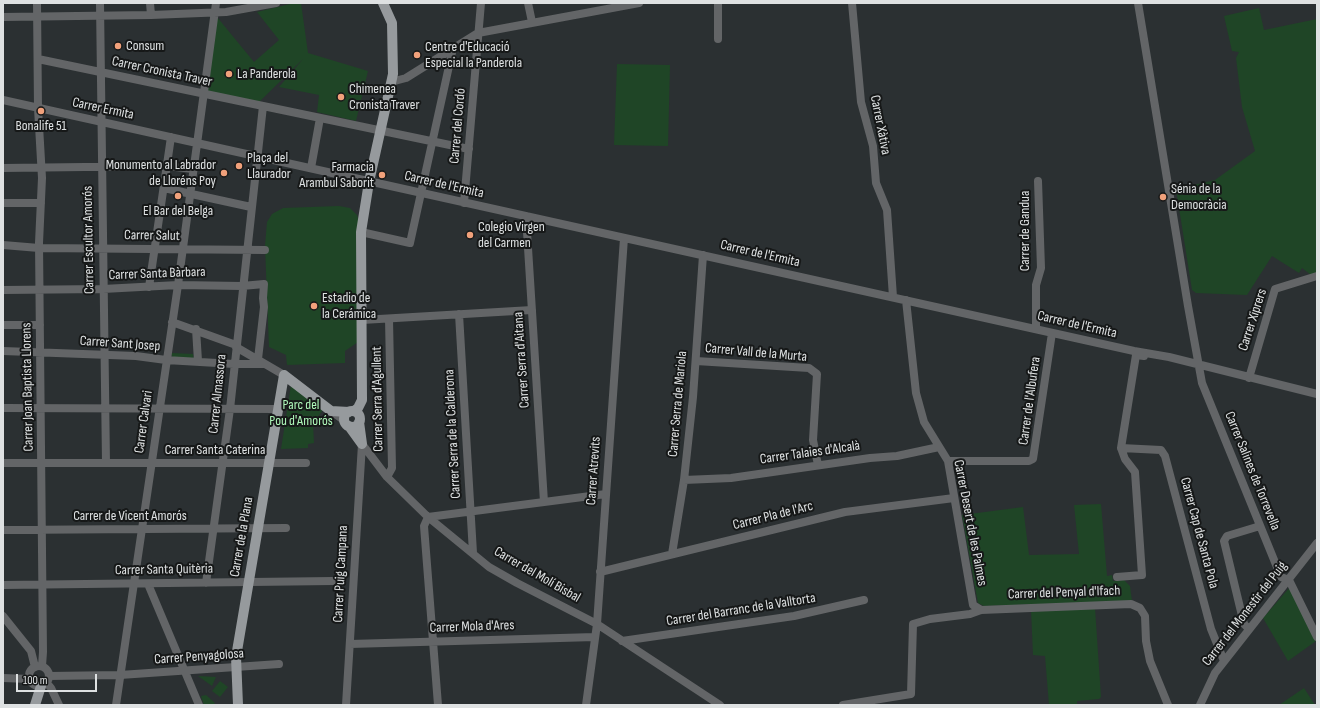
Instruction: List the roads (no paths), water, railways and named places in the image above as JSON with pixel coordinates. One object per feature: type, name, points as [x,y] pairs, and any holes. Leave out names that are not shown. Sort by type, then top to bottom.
[{"type":"main road","points":[[284,375],[331,410],[349,418],[358,408],[362,400],[361,232],[393,74],[392,23],[383,3]]},
{"type":"main road","name":"Carrer de la Plana","points":[[238,705],[236,658],[284,375]]},
{"type":"main road","name":"Carrer del Molí Bisbal","points":[[360,416],[359,422],[362,444],[349,418],[360,416]]},
{"type":"main road","points":[[31,705],[38,680]]},
{"type":"main road","points":[[35,705],[38,680]]},
{"type":"street","name":"Carrer Joan Baptista Llorens","points":[[37,3],[38,108],[41,168],[40,353],[43,652],[38,667]]},
{"type":"street","name":"Carrer Escultor Amorós","points":[[100,3],[99,72],[106,463]]},
{"type":"street","points":[[150,3],[151,15]]},
{"type":"street","name":"Carrer Calvari","points":[[116,705],[178,285],[216,3]]},
{"type":"street","points":[[3,17],[151,15],[215,12],[243,10],[276,3]]},
{"type":"street","name":"Carrer del Cordó","points":[[464,203],[481,3]]},
{"type":"street","points":[[528,3],[532,22]]},
{"type":"street","points":[[391,82],[406,78],[478,33],[602,6],[639,3]]},
{"type":"street","points":[[718,3],[718,39]]},
{"type":"street","name":"Carrer Xàtiva","points":[[852,3],[861,102],[873,146],[876,183],[888,210],[893,297]]},
{"type":"street","name":"Carrer Salines de Torrevella","points":[[1138,3],[1202,383],[1282,577],[1289,580],[1317,637]]},
{"type":"street","points":[[361,232],[410,243],[453,48]]},
{"type":"street","name":"Carrer Cronista Traver","points":[[38,59],[469,149]]},
{"type":"street","name":"Carrer Ermita","points":[[3,100],[197,142]]},
{"type":"street","points":[[164,188],[251,206],[263,106]]},
{"type":"street","points":[[311,168],[320,118]]},
{"type":"street","points":[[149,287],[171,137]]},
{"type":"street","name":"Carrer de l'Ermita","points":[[197,142],[464,203],[1169,357],[1198,366],[1317,394]]},
{"type":"street","points":[[3,168],[167,166],[193,169]]},
{"type":"street","name":"Carrer de Gandua","points":[[1036,329],[1036,285],[1041,268],[1038,181]]},
{"type":"street","points":[[3,203],[41,203]]},
{"type":"street","name":"Carrer Almassora","points":[[206,583],[230,409],[251,206]]},
{"type":"street","name":"Carrer Serra d'Aitana","points":[[526,216],[544,502]]},
{"type":"street","name":"Carrer Atrevits","points":[[586,705],[597,624],[624,238]]},
{"type":"street","name":"Carrer Salut","points":[[3,246],[40,248],[264,250]]},
{"type":"street","name":"Carrer Serra de Mariola","points":[[672,554],[684,480],[696,361],[703,255]]},
{"type":"street","name":"Carrer Xiprers","points":[[1249,378],[1275,289],[1317,276]]},
{"type":"street","name":"Carrer Santa Bàrbara","points":[[3,290],[40,291],[178,285],[242,286],[264,284],[262,362]]},
{"type":"street","name":"Carrer Desert de les Palmes","points":[[906,300],[916,392],[924,422],[948,461],[973,605],[981,610]]},
{"type":"street","points":[[362,320],[532,310]]},
{"type":"street","name":"Carrer Serra de la Calderona","points":[[459,314],[473,553]]},
{"type":"street","name":"Carrer Serra d'Agullent","points":[[387,477],[392,468],[389,319]]},
{"type":"street","points":[[172,322],[236,346],[284,375]]},
{"type":"street","points":[[3,325],[40,325]]},
{"type":"street","points":[[196,330],[198,361]]},
{"type":"street","name":"Carrer de l'Albufera","points":[[948,461],[1028,461],[1033,459],[1052,332]]},
{"type":"street","name":"Carrer Sant Josep","points":[[3,351],[105,354],[166,360],[234,364],[262,362]]},
{"type":"street","points":[[1117,577],[1142,575],[1135,472],[1125,459],[1121,448],[1136,355],[1169,357]]},
{"type":"street","name":"Carrer Vall de la Murta","points":[[696,361],[809,368],[817,374],[813,440],[818,465]]},
{"type":"street","points":[[3,408],[278,409]]},
{"type":"street","name":"Carrer del Molí Bisbal","points":[[362,444],[387,477],[428,517],[489,566],[517,583],[597,624],[720,705]]},
{"type":"street","name":"Carrer Puig Campana","points":[[346,705],[362,444]]},
{"type":"street","name":"Carrer Talaies d'Alcalà","points":[[684,480],[731,478],[818,465],[897,456],[939,447]]},
{"type":"street","name":"Carrer Cap de Santa Pola","points":[[1121,448],[1161,450],[1165,456],[1211,629],[1224,661]]},
{"type":"street","name":"Carrer Santa Caterina","points":[[3,463],[306,463]]},
{"type":"street","points":[[438,705],[424,526],[428,517],[606,494]]},
{"type":"street","name":"Carrer Pla de l'Arc","points":[[600,572],[845,512],[954,498]]},
{"type":"street","points":[[1249,629],[1244,624],[1224,541],[1227,536],[1260,526]]},
{"type":"street","name":"Carrer de Vicent Amorós","points":[[3,530],[286,528]]},
{"type":"street","name":"Carrer del Monestir del Puig","points":[[1200,705],[1208,686],[1224,661],[1317,543]]},
{"type":"street","name":"Carrer Santa Quitèria","points":[[3,585],[333,581]]},
{"type":"street","points":[[148,584],[199,705]]},
{"type":"street","name":"Carrer del Barranc de la Valltorta","points":[[622,641],[794,616],[864,600]]},
{"type":"street","name":"Carrer del Penyal d'Ifach","points":[[843,705],[911,694],[914,624],[930,619],[970,614],[981,610],[1131,604],[1140,608],[1145,616],[1146,641],[1150,660],[1168,705]]},
{"type":"street","points":[[3,616],[31,651],[38,667],[38,680]]},
{"type":"street","name":"Carrer Mola d'Ares","points":[[350,644],[595,637]]},
{"type":"street","name":"Carrer Penyagolosa","points":[[38,680],[279,664]]},
{"type":"street","points":[[38,667],[46,670],[38,680]]},
{"type":"street","points":[[3,678],[38,680],[51,688],[59,705]]},
{"type":"place","name":"Consum","points":[[118,46]]},
{"type":"place","name":"Centre d'Educació Especial la Panderola","points":[[417,55]]},
{"type":"place","name":"La Panderola","points":[[229,74]]},
{"type":"place","name":"Chimenea Cronista Traver","points":[[341,97]]},
{"type":"place","name":"Bonalife 51","points":[[41,111]]},
{"type":"place","name":"Plaça del Llaurador","points":[[239,166]]},
{"type":"place","name":"Monumento al Labrador de Lloréns Poy","points":[[224,173]]},
{"type":"place","name":"Farmacia Arambul Saborit","points":[[382,175]]},
{"type":"place","name":"El Bar del Belga","points":[[178,196]]},
{"type":"place","name":"Sénia de la Democràcia","points":[[1163,197]]},
{"type":"place","name":"Colegio Virgen del Carmen","points":[[470,235]]},
{"type":"place","name":"Estadio de la Cerámica","points":[[314,306]]},
{"type":"park label","name":"Parc del Pou d'Amorós","points":[[301,414]]}]
